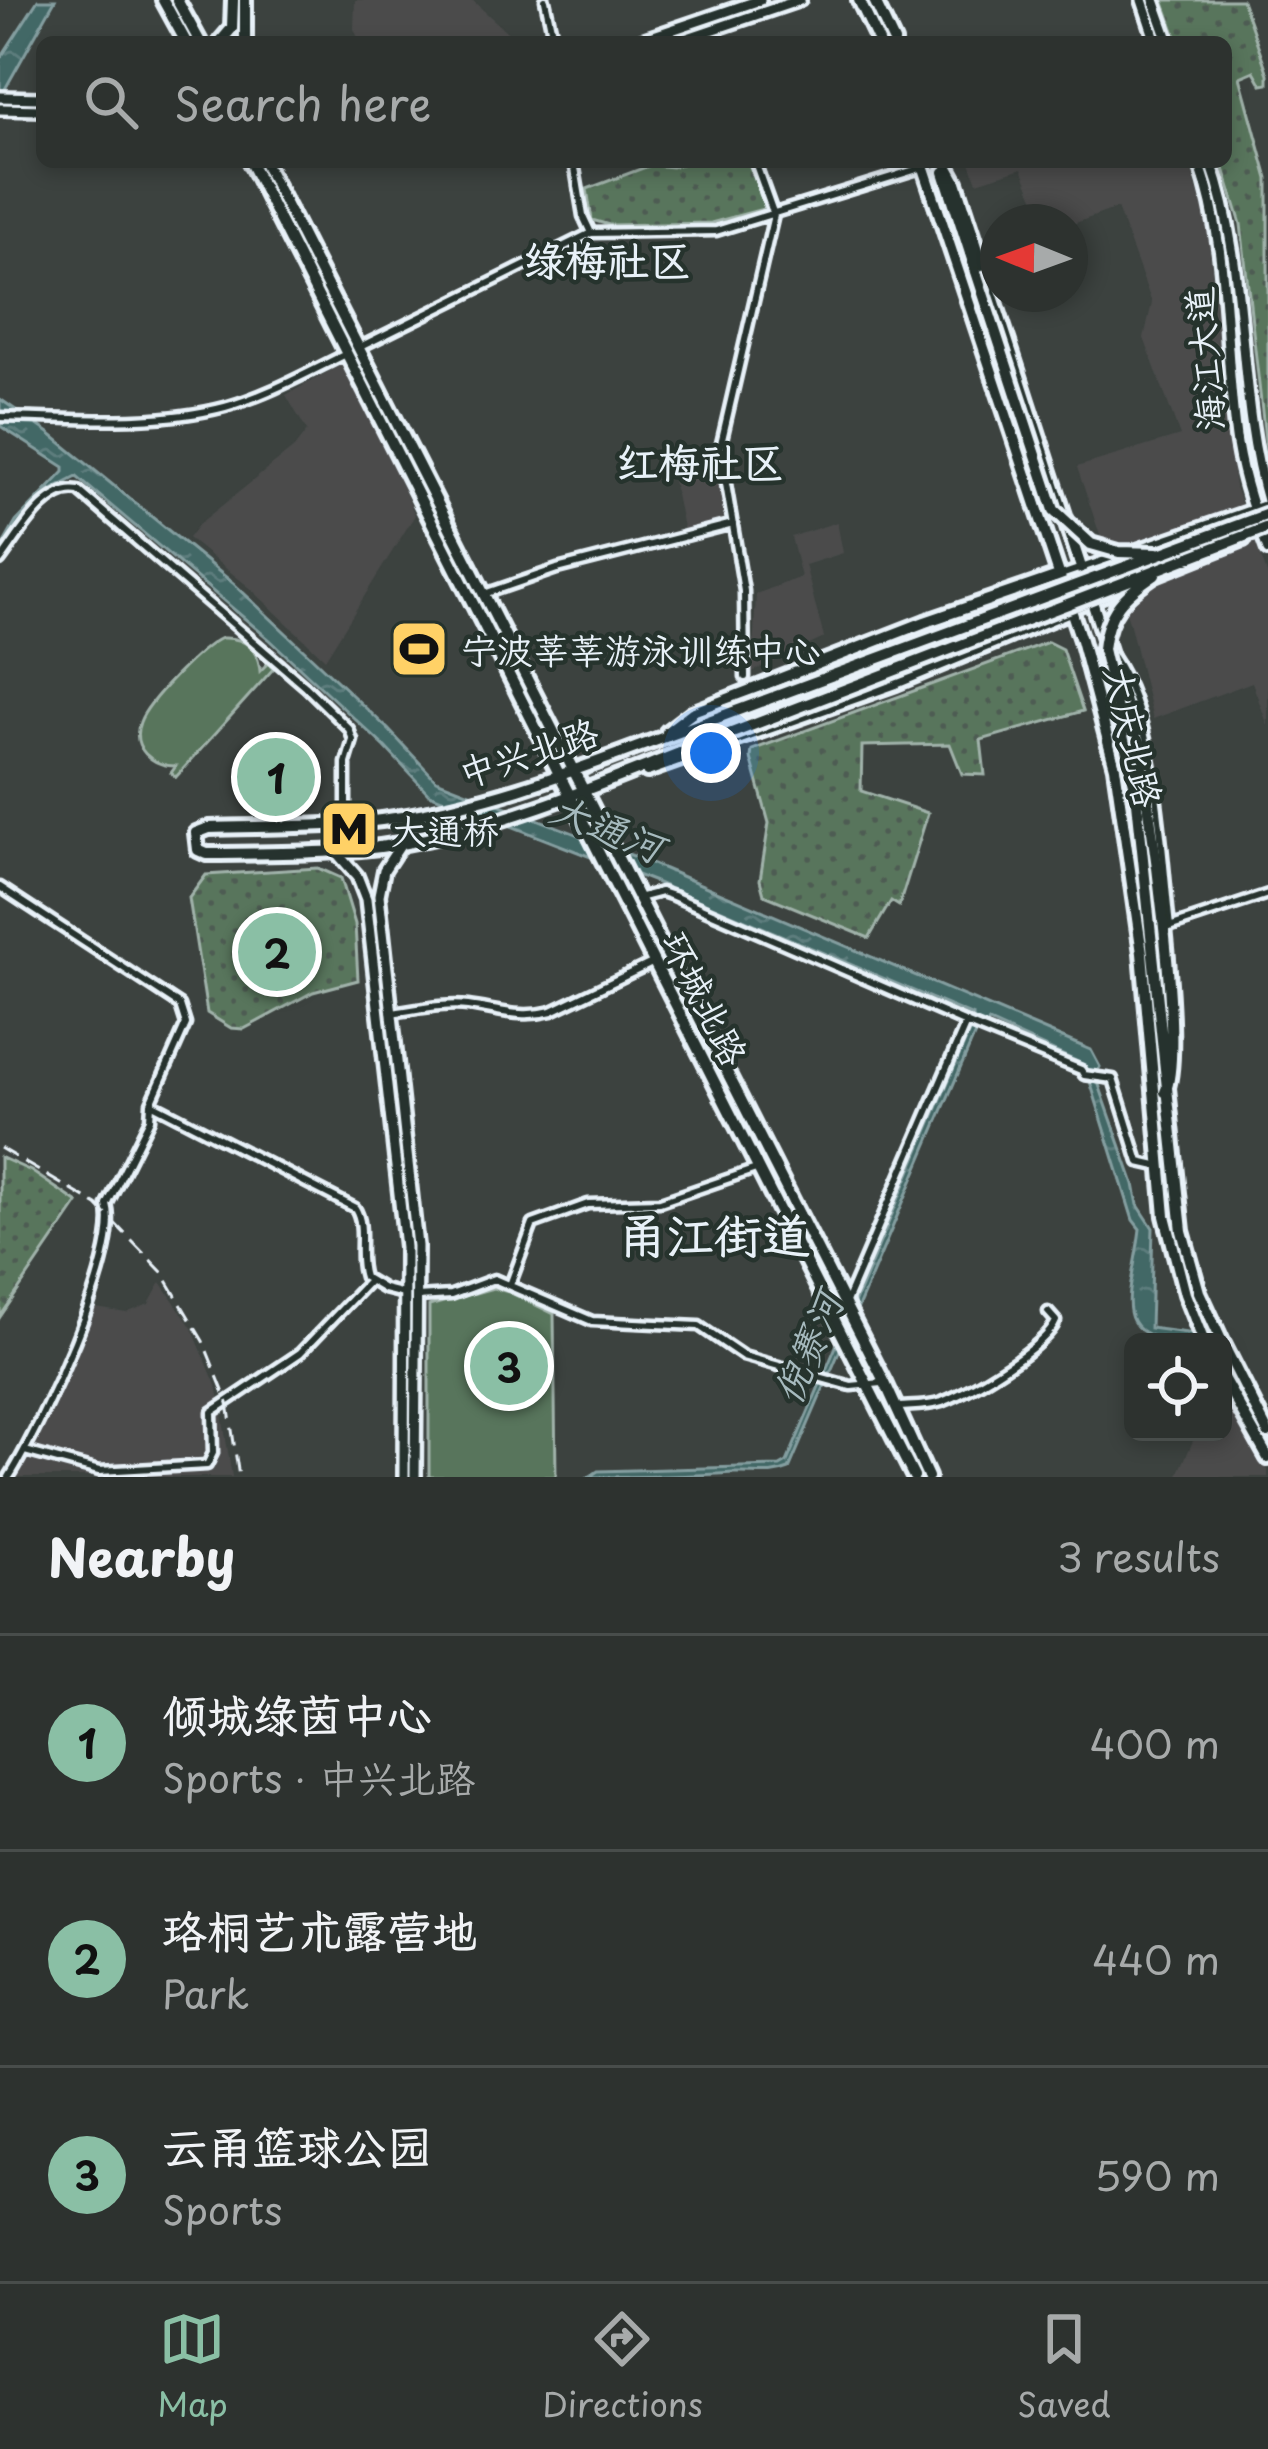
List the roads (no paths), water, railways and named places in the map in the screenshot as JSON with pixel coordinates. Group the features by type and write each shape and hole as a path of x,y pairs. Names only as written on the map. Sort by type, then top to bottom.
{"main road":[{"path":"163,0 183,36"},
{"path":"177,0 197,36"},
{"path":"225,36 232,28 233,0"},
{"path":"244,36 245,0"},
{"path":"859,0 876,36"},
{"path":"874,0 891,36"},
{"path":"238,36 243,25"},
{"name":"环城北路","path":"253,168 567,772 583,790 606,834 885,1383 928,1477"},
{"name":"环城北路","path":"265,168 484,594 567,772 570,796 914,1477"},
{"name":"大庆北路","path":"924,168 1070,611 1115,767 1145,937 1183,1231 1199,1292 1217,1333"},
{"path":"945,168 1054,510 1076,534 1099,548 1168,558 1266,531"},
{"name":"大庆北路","path":"947,168 956,182 1137,740 1149,791 1166,928 1171,1026 1170,1078 1165,1092"},
{"path":"1145,937 1136,792 1106,666 1105,631 1123,597 1168,558 1268,514"},
{"name":"中兴北路","path":"1168,558 514,816 401,844 336,852 205,854 195,842 196,833 205,828 346,823 438,810 490,796 1168,558"},
{"path":"654,741 692,713 1058,576"},
{"path":"622,775 664,768 875,691 1070,611"},
{"name":"大庆北路","path":"1145,937 1166,1216 1184,1294 1200,1333"},
{"name":"大庆北路","path":"1232,1362 1268,1432"},
{"path":"1232,1394 1268,1458"}],"street":[{"path":"545,0 553,36"},
{"path":"654,36 760,0"},
{"path":"711,36 800,0"},
{"path":"1142,0 1154,36"},
{"path":"1154,0 1167,36"},
{"path":"0,97 36,98"},
{"path":"0,109 36,110"},
{"path":"575,168 583,216 591,233"},
{"path":"745,677 744,591 720,448 774,215 757,168"},
{"path":"0,417 193,414 263,394 591,233 716,231 914,168"},
{"name":"海江大道","path":"1201,168 1217,227 1237,446 1268,550"},
{"name":"海江大道","path":"1213,168 1232,239 1252,449 1268,504"},
{"path":"0,561 54,495 80,491 349,728 353,740 346,764 346,823"},
{"path":"1058,576 1268,504"},
{"path":"484,594 557,568 733,524"},
{"path":"1070,611 1266,531"},
{"path":"401,844 379,886 417,1246 404,1477"},
{"path":"336,852 357,876 365,899 411,1295 416,1477"},
{"path":"0,887 180,1005 186,1024 151,1103 150,1119 107,1204 111,1218 106,1245 73,1350 9,1477"},
{"path":"638,898 661,892 673,896 1084,1075 1113,1079 1139,1162 1161,1168"},
{"path":"1145,937 1268,894"},
{"path":"391,1012 460,1005 534,1016 654,962"},
{"path":"841,1298 966,1023"},
{"path":"151,1103 356,1208 361,1217 360,1263 368,1282"},
{"path":"511,1285 533,1224 588,1204 660,1202 758,1168"},
{"path":"368,1282 411,1295 451,1295 489,1280 592,1321 699,1326 743,1356 851,1386 885,1383"},
{"path":"26,1451 99,1471 207,1465 213,1453 212,1412 300,1354 368,1282"},
{"path":"896,1406 942,1402 998,1370 1050,1334 1056,1321 1048,1312"}],"water":[{"path":"38,0 55,0 0,98 0,59"},
{"path":"0,399 49,433 233,583 436,780 641,859 1091,1050 1100,1067 1098,1082 1138,1205 1153,1228 1150,1328 1187,1333 1146,1333 1130,1311 1140,1229 1133,1220 1085,1065 989,1022 975,1034 789,1469 769,1474 589,1477 598,1471 780,1466 787,1462 973,1016 655,882 429,794 269,639 77,477 48,492 0,550 16,522 64,467 0,426"}],"railway":[{"path":"0,1148 97,1205 162,1272 203,1341 228,1403 239,1477"}],"place":[{"name":"宁波莘莘游泳训练中心","path":"419,649"},
{"name":"倾城绿茵中心","path":"276,777"},
{"name":"大通桥","path":"349,829"},
{"name":"珞桐艺术露营地","path":"277,952"},
{"name":"云甬篮球公园","path":"509,1366"}],"district":[{"name":"绿梅社区","path":"607,258"},
{"name":"红梅社区","path":"700,460"},
{"name":"甬江街道","path":"714,1233"}],"water label":[{"name":"大通河","path":"608,826"},
{"name":"倪赛河","path":"806,1347"}]}
